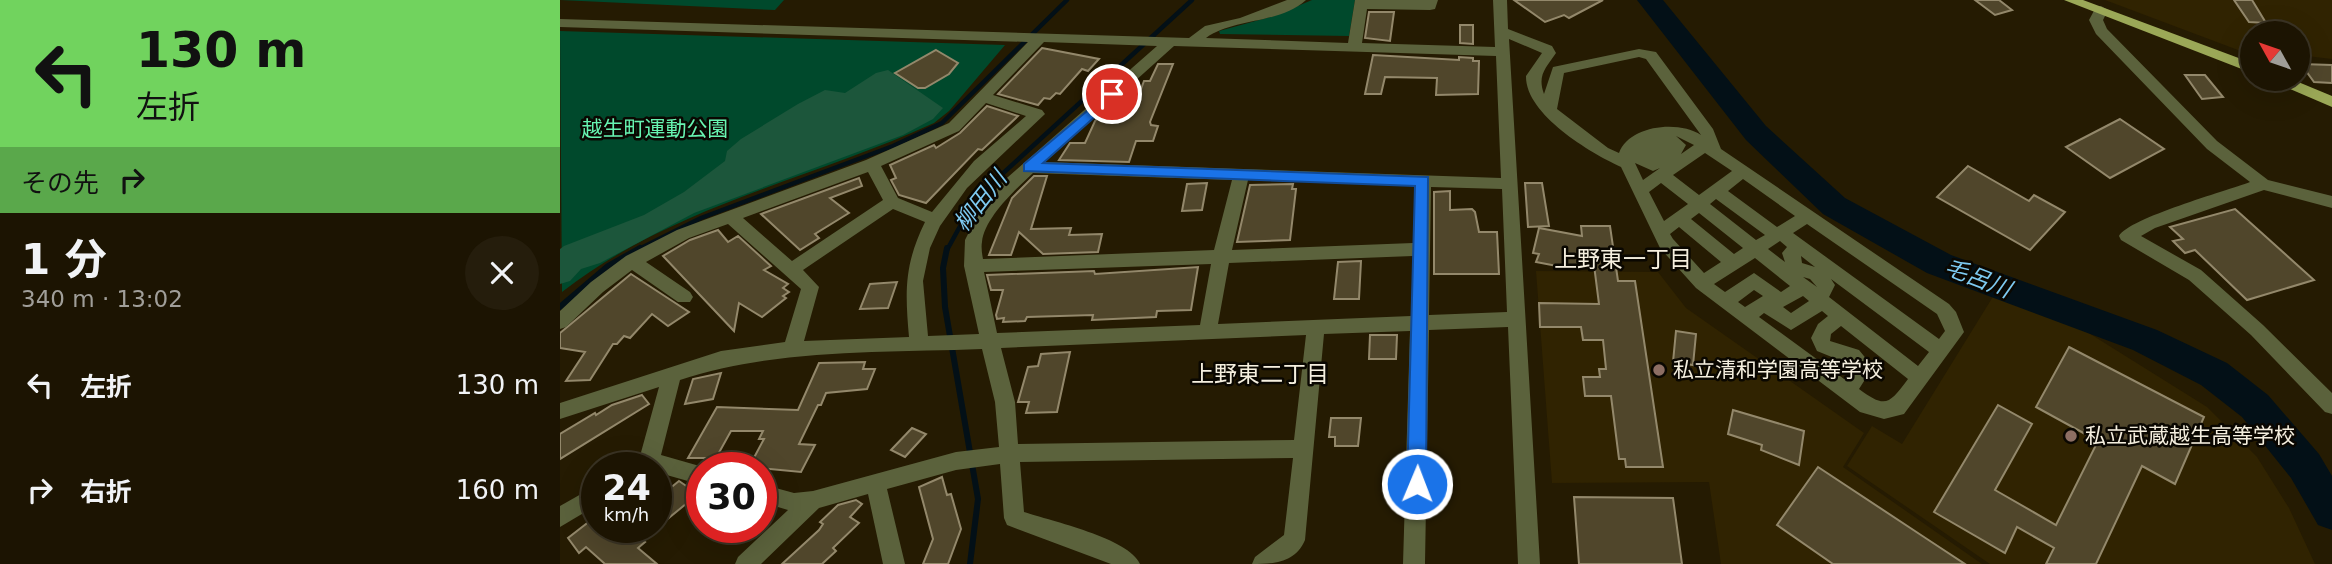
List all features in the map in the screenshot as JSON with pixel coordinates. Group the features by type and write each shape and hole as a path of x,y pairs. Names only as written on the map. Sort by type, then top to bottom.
{"main road":[{"path":"2071,0 2240,63"},
{"path":"2306,91 2332,102"}],"street":[{"path":"1191,43 1210,29 1244,21 1299,0"},
{"path":"1354,47 1361,2 1430,6 1431,0"},
{"path":"1500,0 1529,564"},
{"path":"2101,10 2096,20 2116,50 2213,145 2263,184 2332,202"},
{"path":"560,23 1503,52"},
{"path":"1502,31 1547,49 1549,53 1536,68 1533,81 1539,98 1550,112 1602,152 1634,166"},
{"path":"560,322 597,287 632,261 729,215 872,164 944,133 985,98 1039,37"},
{"path":"1129,564 1112,552 1014,518 1005,402 982,342 973,266 973,240 983,220 1006,188 1166,42"},
{"path":"1550,112 1548,106 1558,71 1645,53 1655,58 1708,133 1709,149"},
{"path":"928,343 915,274 934,219 962,181 1037,114 985,98"},
{"path":"1676,130 1681,137 1709,149 1951,317 1955,332 1897,408 1875,410 1725,302 1682,264 1661,232 1640,190 1628,151 1660,131 1676,130"},
{"path":"1634,166 1643,152 1650,149 1673,154 1681,137"},
{"path":"1640,190 1709,149"},
{"path":"872,164 892,202 934,219"},
{"path":"1029,167 1509,184"},
{"path":"1661,232 1742,172"},
{"path":"1662,175 1921,379"},
{"path":"1208,331 1221,258 1241,176"},
{"path":"1415,564 1423,181"},
{"path":"2263,184 2150,224 2127,236 2195,275 2257,330 2332,406"},
{"path":"1717,191 1800,246 1942,351"},
{"path":"792,269 892,202"},
{"path":"729,215 810,287 792,349"},
{"path":"1702,283 1807,216"},
{"path":"1680,219 1733,263"},
{"path":"1745,317 1764,303 1791,323 1819,300 1826,285 1816,274 1795,267 1791,253 1800,246"},
{"path":"973,266 1423,249"},
{"path":"632,261 684,297"},
{"path":"1725,302 1754,280 1781,301 1802,287"},
{"path":"1840,317 1824,330 1820,338 1824,346 1859,360 1857,378 1846,390"},
{"path":"560,411 721,359 792,349 1516,319"},
{"path":"1263,564 1294,540 1315,328"},
{"path":"648,452 672,374"},
{"path":"777,497 794,502 813,500 956,461 1034,451 1302,449"},
{"path":"875,482 894,564"},
{"path":"746,564 813,500"},
{"path":"560,517 581,504"}],"shaded area":[{"path":"2105,0 2332,0 2332,59 2310,56 2310,21 2240,21 2238,50"},
{"name":"私立清和学園高等学校","path":"1536,271 1658,272 1686,308 1864,433 1843,467 1982,564 1721,564 1709,482 1552,483"},
{"name":"私立武蔵越生高等学校","path":"1994,295 2087,332 2207,407 2257,457 2289,508 2315,564 1990,564 1847,466 1872,426 1902,444"}],"green space":[{"path":"560,0 784,0 775,10"},
{"path":"1312,0 1355,0 1349,36 1220,34 1219,31 1274,16"},
{"name":"越生町運動公園","path":"560,31 1005,45 949,111 934,123 695,216 604,262 562,292"},
{"path":"888,70 943,108 933,119 903,135 694,213 600,263 581,269 570,281 560,284 560,249 564,246 644,215 684,192 725,161 727,151 741,139 798,104 825,90 845,93 876,73"}],"building":[{"path":"1514,0 1603,0 1569,18 1564,15 1545,22"},
{"path":"1975,0 1999,0 2012,10 1995,15"},
{"path":"2234,0 2252,0 2265,21 2248,21"},
{"path":"1369,12 1394,12 1390,41 1365,38"},
{"path":"1460,25 1473,25 1473,44 1460,43"},
{"path":"1042,48 1099,59 1088,71 1082,69 1060,94 1056,93 1050,99 1044,98 1038,105 998,94"},
{"path":"936,50 958,63 949,74 925,88 918,88 895,73"},
{"path":"1373,55 1459,60 1459,57 1473,58 1473,61 1479,61 1478,94 1436,95 1437,78 1385,77 1381,94 1365,94"},
{"path":"1158,64 1173,64 1150,122 1151,125 1158,126 1153,141 1136,141 1129,162 1059,160 1070,143 1085,143 1095,121 1103,113 1123,114 1131,97 1138,97 1144,81 1150,81"},
{"path":"2310,64 2332,65 2332,83 2314,82 2310,76"},
{"path":"2185,75 2205,75 2223,97 2202,99"},
{"path":"987,106 1018,116 982,150 978,149 926,203 899,195 891,180 896,178 890,165 934,145 936,148 960,133"},
{"path":"2120,119 2164,149 2110,178 2066,147"},
{"path":"1968,166 2029,201 2034,195 2065,212 2030,250 1937,197"},
{"path":"1034,176 1047,176 1031,229 1071,228 1069,235 1102,234 1098,252 1043,254 1019,232 1011,255 989,255 1012,198"},
{"path":"859,178 862,186 830,198 849,213 815,234 819,238 800,250 761,214"},
{"path":"1207,183 1202,210 1182,211 1187,184"},
{"path":"1525,183 1542,183 1549,226 1528,227"},
{"path":"1293,184 1292,189 1296,189 1290,240 1237,242 1250,185"},
{"path":"1450,191 1450,210 1472,209 1479,232 1497,232 1499,274 1434,274 1434,192"},
{"path":"2235,209 2314,280 2247,300 2195,250 2185,253 2173,241 2183,239 2170,227"},
{"path":"1581,226 1610,226 1618,281 1635,281 1663,467 1626,467 1625,459 1619,459 1611,396 1585,396 1583,377 1600,377 1599,369 1606,369 1603,340 1583,340 1581,327 1540,327 1539,303 1599,304 1594,265 1557,266 1536,262 1539,254 1533,253 1539,228 1582,236"},
{"path":"718,230 728,242 738,236 771,266 764,270 788,284 783,288 789,292 783,296 786,298 762,317 739,303 734,331 663,256 690,240"},
{"path":"1361,261 1359,299 1334,299 1338,262"},
{"path":"1198,267 1191,310 1157,311 1156,317 1092,320 1093,315 1027,317 1025,321 1003,322 1004,318 997,319 996,315 1003,290 991,290 987,275 1094,271 1095,274"},
{"path":"631,274 689,312 668,326 652,314 630,338 624,336 617,344 613,344 590,380 566,381 585,352 560,348 560,333"},
{"path":"897,282 888,308 860,309 870,284"},
{"path":"1676,331 1696,334 1693,365 1673,362"},
{"path":"1370,335 1397,335 1396,359 1369,359"},
{"path":"2069,347 2204,417 2175,484 2142,466 2096,564 2046,564 2054,548 2017,527 2005,553 1934,512 1998,405 2032,424 1995,490 2056,525 2098,441 2036,407"},
{"path":"1070,352 1057,412 1026,413 1029,402 1018,402 1028,367 1038,366 1041,354"},
{"path":"865,362 863,369 875,369 867,389 826,393 799,444 815,445 801,472 777,470 777,452 757,452 764,439 759,439 763,431 731,431 719,452 691,452 717,407 798,410 819,363"},
{"path":"721,373 713,399 685,404 693,379"},
{"path":"642,395 649,404 560,459 560,434 595,413 596,415 612,405"},
{"path":"1733,410 1804,431 1799,465 1761,450 1762,445 1728,434"},
{"path":"1331,418 1361,418 1358,446 1335,446 1335,437 1329,437"},
{"path":"912,428 926,434 905,457 891,450"},
{"path":"1818,467 1965,564 1833,564 1777,525"},
{"path":"942,477 947,495 951,494 961,529 948,564 923,564 933,539 919,487"},
{"path":"679,481 686,486 686,504 672,515 672,487"},
{"path":"1574,497 1673,498 1682,564 1579,564"},
{"path":"856,500 862,504 850,517 859,523 833,548 836,551 822,564 782,564 819,530 823,524 820,522 838,505"},
{"path":"581,528 581,543 644,543 638,548 657,564 605,564 586,547 579,553 568,538"}],"waterway":[{"path":"637,250 701,218 893,146 942,123 1067,0"},
{"name":"柳田川","path":"947,250 975,199 1192,0"},
{"name":"毛呂川","path":"1650,0 1756,133 1834,206 1939,264 2145,340 2214,374 2255,406 2305,466 2332,512"},
{"path":"560,307 608,266 640,248"},
{"name":"柳田川","path":"947,248 943,268 945,307 978,499 970,564"}],"place":[{"name":"私立清和学園高等学校","path":"1659,370"},
{"name":"私立武蔵越生高等学校","path":"2071,436"}],"district":[{"name":"上野東一丁目","path":"1623,259"},
{"name":"上野東二丁目","path":"1260,374"}],"route":[{"path":"1112,94 1029,167 1423,181 1417,484"}]}
